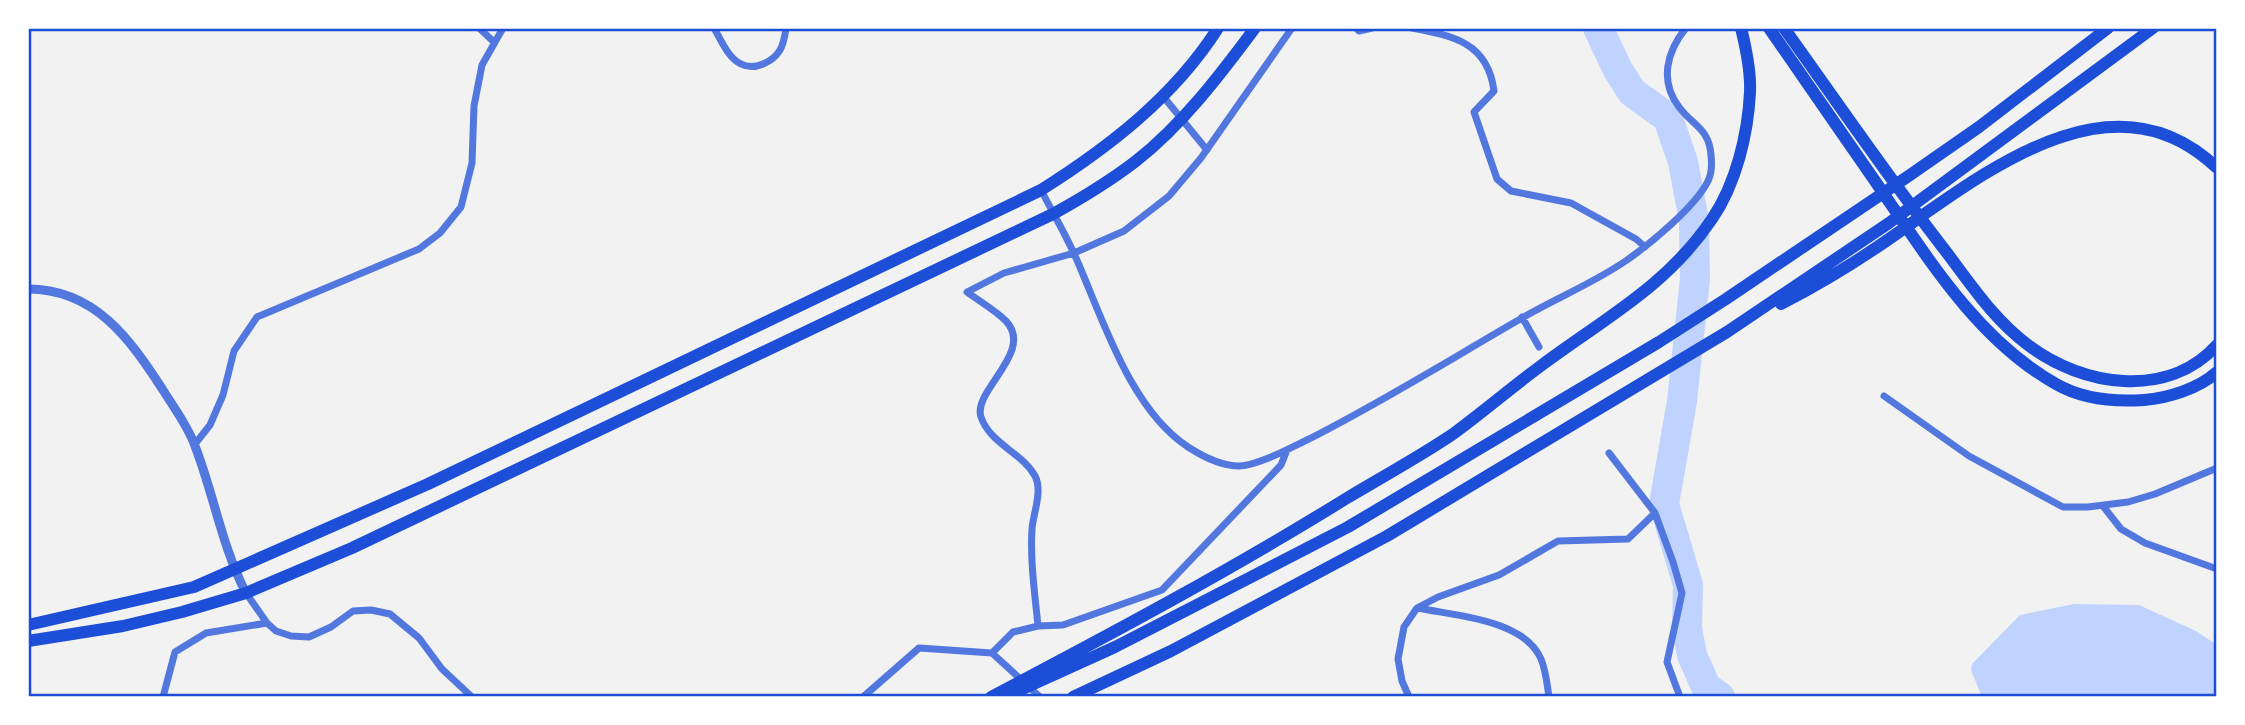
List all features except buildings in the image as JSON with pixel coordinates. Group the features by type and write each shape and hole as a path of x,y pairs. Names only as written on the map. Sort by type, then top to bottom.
{"highway":[{"path":"28,625 194,587 428,484 1041,190 1094,157 1136,123 1218,28"},
{"path":"28,641 123,626 246,593 352,548 1054,214 1092,192 1137,160 1182,118 1225,69 1255,28"},
{"path":"990,697 1178,599 1452,434 1674,268 1723,202 1736,167 1750,91 1747,53 1741,28"},
{"path":"1769,28 1913,237 1958,296 1993,339 2029,368 2059,386 2093,398 2126,401 2156,399 2182,391 2217,372"},
{"path":"1784,28 1925,225 1987,306 2029,346 2073,370 2097,378 2129,383 2160,379 2186,370 2217,345"},
{"path":"1005,697 1115,647 1348,527 1659,342 1874,201 1979,127 2108,28"},
{"path":"1073,697 1171,651 1387,536 1727,332 1894,228 2153,28"},
{"path":"1930,201 2049,139 2084,130 2124,126 2149,129 2198,151 2217,168"}],"street":[{"path":"480,28 494,42"},
{"path":"195,444 210,425 223,395 234,351 257,317 345,282 419,248 440,233 461,207 472,163 474,106 482,65 503,28"},
{"path":"714,28 730,56 748,66 759,66 779,51 786,28"},
{"path":"1038,626 1032,530 1038,488 1035,476 987,429 979,407 1004,367 1013,333 1006,321 967,292 1004,274 1074,253 1124,230 1169,197 1207,150 1292,28"},
{"path":"1356,28 1359,31 1372,28"},
{"path":"1412,28 1441,34 1477,51 1492,71 1494,91 1474,112 1497,179 1511,191 1571,202 1636,239 1645,247"},
{"path":"1041,190 1074,253 1128,375 1143,400 1166,429 1188,447 1214,461 1240,466 1287,450 1356,415 1522,317 1624,262 1645,247 1676,218 1701,192 1712,170 1710,144 1699,127 1677,106 1670,89 1668,55 1686,28"},
{"path":"1162,95 1207,150"},
{"path":"28,289 46,289 82,300 110,320 142,359 195,444 233,569 267,623 284,633 309,637 331,627 353,611 371,610 390,614 419,638 442,669 472,697"},
{"path":"1522,317 1539,347"},
{"path":"1884,396 1969,456 2063,507 2103,506 2155,494 2217,468"},
{"path":"992,653 1013,632 1038,626 1063,625 1162,590 1281,465 1287,450"},
{"path":"1609,453 1655,513 1674,562 1682,593 1667,662 1680,697"},
{"path":"2103,506 2121,529 2144,543 2217,569"},
{"path":"1409,697 1402,681 1398,659 1404,627 1417,608 1438,597 1499,575 1558,541 1628,539 1655,513"},
{"path":"1417,608 1499,625 1514,631 1531,644 1541,658 1549,697"},
{"path":"163,697 175,652 205,633 267,623"},
{"path":"863,697 919,648 992,653 1040,697"}],"water":[{"path":"2074,604 2139,605 2196,631 2217,645 2217,697 1982,697 1971,670 1972,664 2020,615"}],"waterway":[{"path":"1598,28 1632,92 1668,118 1683,162 1694,220 1695,279 1682,401 1664,504 1688,585 1687,628 1692,655 1706,687 1720,697"}]}
